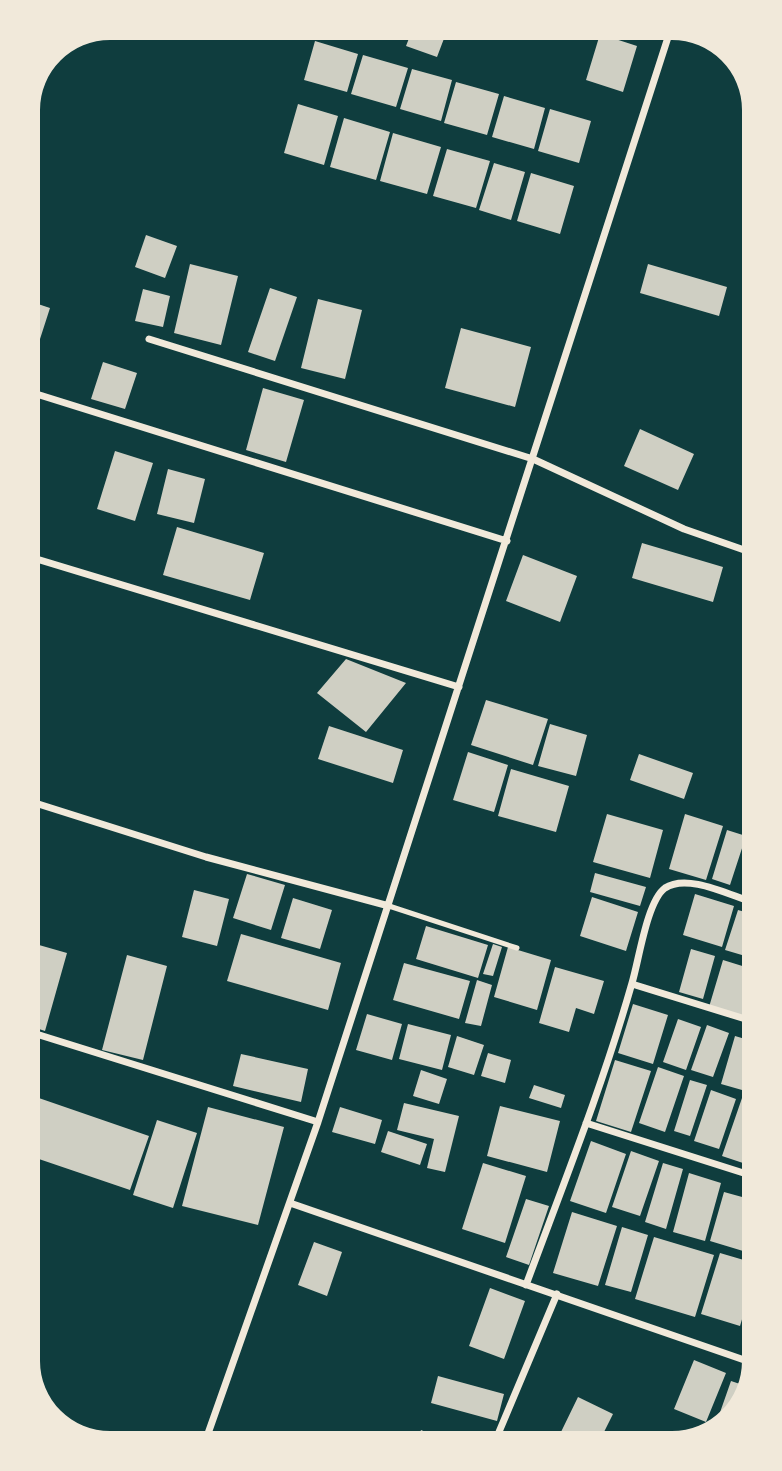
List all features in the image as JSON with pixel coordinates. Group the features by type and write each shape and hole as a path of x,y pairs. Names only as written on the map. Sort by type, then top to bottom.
{"street":[{"path":"209,1431 318,1122 507,541 665,40"},
{"path":"149,339 533,459 684,529 742,549"},
{"path":"40,395 507,541"},
{"path":"40,560 460,687"},
{"path":"40,805 206,857 388,906"},
{"path":"526,1285 586,1123 632,984 654,900 664,889 676,883 690,883 742,899"},
{"path":"632,984 742,1018"},
{"path":"40,1035 318,1122"},
{"path":"586,1123 742,1173"},
{"path":"290,1203 742,1359"},
{"path":"499,1431 557,1294"}],"lane":[{"path":"388,906 517,948"}],"building":[{"path":"408,40 443,40 437,57 406,46"},
{"path":"598,40 618,40 637,46 623,92 586,80"},
{"path":"315,41 358,54 347,92 304,80"},
{"path":"363,55 408,68 396,107 351,94"},
{"path":"412,69 452,80 441,121 400,109"},
{"path":"456,82 499,94 487,135 444,123"},
{"path":"504,96 545,108 534,149 492,137"},
{"path":"298,104 338,116 324,165 284,153"},
{"path":"550,109 591,121 579,163 538,151"},
{"path":"344,118 390,132 376,180 330,167"},
{"path":"393,133 441,147 427,194 380,181"},
{"path":"447,149 490,161 476,208 433,196"},
{"path":"494,163 525,172 511,220 479,210"},
{"path":"531,173 574,186 560,234 517,221"},
{"path":"146,235 177,246 165,278 135,267"},
{"path":"190,264 238,276 221,345 174,333"},
{"path":"648,264 727,287 719,316 640,293"},
{"path":"270,288 297,297 275,361 248,352"},
{"path":"143,289 170,296 163,327 135,321"},
{"path":"318,299 362,310 345,379 301,368"},
{"path":"40,305 50,308 40,339"},
{"path":"461,328 531,347 515,407 445,388"},
{"path":"103,362 137,373 125,409 91,399"},
{"path":"263,388 304,400 286,462 246,450"},
{"path":"640,429 694,454 678,490 624,466"},
{"path":"115,451 153,463 135,521 97,509"},
{"path":"168,469 205,479 194,523 157,514"},
{"path":"177,527 264,553 250,600 163,575"},
{"path":"642,543 723,567 713,602 632,578"},
{"path":"523,555 577,576 560,622 506,601"},
{"path":"346,659 406,683 366,732 317,693"},
{"path":"486,700 548,719 533,765 471,745"},
{"path":"550,724 587,735 576,776 538,766"},
{"path":"329,726 403,750 393,783 318,759"},
{"path":"468,752 508,765 494,812 453,800"},
{"path":"639,754 693,773 684,799 630,780"},
{"path":"511,769 569,786 556,832 498,816"},
{"path":"607,814 663,830 650,878 593,862"},
{"path":"685,814 723,826 706,880 669,869"},
{"path":"727,830 742,835 742,848 730,885 712,879"},
{"path":"595,873 646,887 640,906 590,892"},
{"path":"247,874 285,885 271,930 233,918"},
{"path":"194,890 229,899 217,946 182,937"},
{"path":"695,894 734,906 722,947 683,935"},
{"path":"592,897 638,912 626,951 580,936"},
{"path":"293,898 332,910 320,949 281,938"},
{"path":"738,910 742,911 742,955 725,950"},
{"path":"426,926 488,945 478,978 416,959"},
{"path":"241,934 341,963 328,1010 227,981"},
{"path":"493,944 502,947 493,976 483,974"},
{"path":"40,945 67,953 45,1031 40,1029"},
{"path":"508,947 551,960 537,1010 494,997"},
{"path":"691,949 715,956 703,999 679,992"},
{"path":"127,955 167,966 143,1060 102,1050"},
{"path":"723,960 742,966 742,1017 709,1007"},
{"path":"404,963 470,981 459,1019 393,1000"},
{"path":"555,967 604,981 594,1014 576,1008 569,1032 539,1023"},
{"path":"477,980 492,985 481,1026 465,1023"},
{"path":"633,1004 668,1015 653,1064 618,1053"},
{"path":"367,1014 402,1024 392,1060 356,1050"},
{"path":"678,1019 701,1027 686,1070 663,1062"},
{"path":"408,1024 451,1035 442,1070 399,1059"},
{"path":"707,1025 729,1033 713,1077 691,1070"},
{"path":"457,1036 484,1045 474,1075 448,1067"},
{"path":"735,1036 742,1038 742,1090 721,1084"},
{"path":"488,1053 511,1060 505,1083 481,1076"},
{"path":"241,1054 308,1069 301,1102 233,1086"},
{"path":"615,1060 651,1071 631,1132 596,1121"},
{"path":"658,1067 684,1076 665,1132 639,1123"},
{"path":"421,1070 447,1079 439,1104 413,1096"},
{"path":"690,1080 707,1085 690,1136 674,1131"},
{"path":"534,1085 565,1095 561,1108 529,1098"},
{"path":"711,1090 736,1099 719,1149 694,1141"},
{"path":"40,1098 149,1136 130,1190 40,1159"},
{"path":"742,1098 742,1163 722,1156"},
{"path":"404,1103 459,1116 445,1172 427,1168 434,1139 397,1130"},
{"path":"500,1106 560,1121 547,1172 487,1156"},
{"path":"208,1107 284,1127 258,1225 182,1206"},
{"path":"340,1107 382,1120 375,1144 332,1132"},
{"path":"157,1120 197,1133 173,1208 133,1195"},
{"path":"388,1131 427,1144 420,1165 381,1152"},
{"path":"591,1141 626,1154 606,1213 570,1201"},
{"path":"631,1151 659,1161 640,1216 612,1207"},
{"path":"483,1163 526,1176 505,1243 462,1229"},
{"path":"663,1163 683,1169 666,1229 645,1222"},
{"path":"689,1173 721,1183 705,1241 673,1232"},
{"path":"724,1192 742,1197 742,1251 710,1241"},
{"path":"526,1199 549,1206 529,1265 506,1257"},
{"path":"572,1212 617,1226 598,1286 553,1273"},
{"path":"622,1227 648,1235 631,1292 605,1285"},
{"path":"654,1237 714,1255 695,1317 635,1299"},
{"path":"314,1242 342,1252 327,1296 298,1285"},
{"path":"720,1253 742,1259 740,1326 701,1314"},
{"path":"490,1288 525,1301 504,1359 469,1346"},
{"path":"694,1360 726,1373 706,1421 674,1409"},
{"path":"438,1376 504,1394 497,1421 431,1403"},
{"path":"731,1381 738,1383 730,1400 721,1410"},
{"path":"578,1397 613,1414 604,1431 561,1431"}]}
